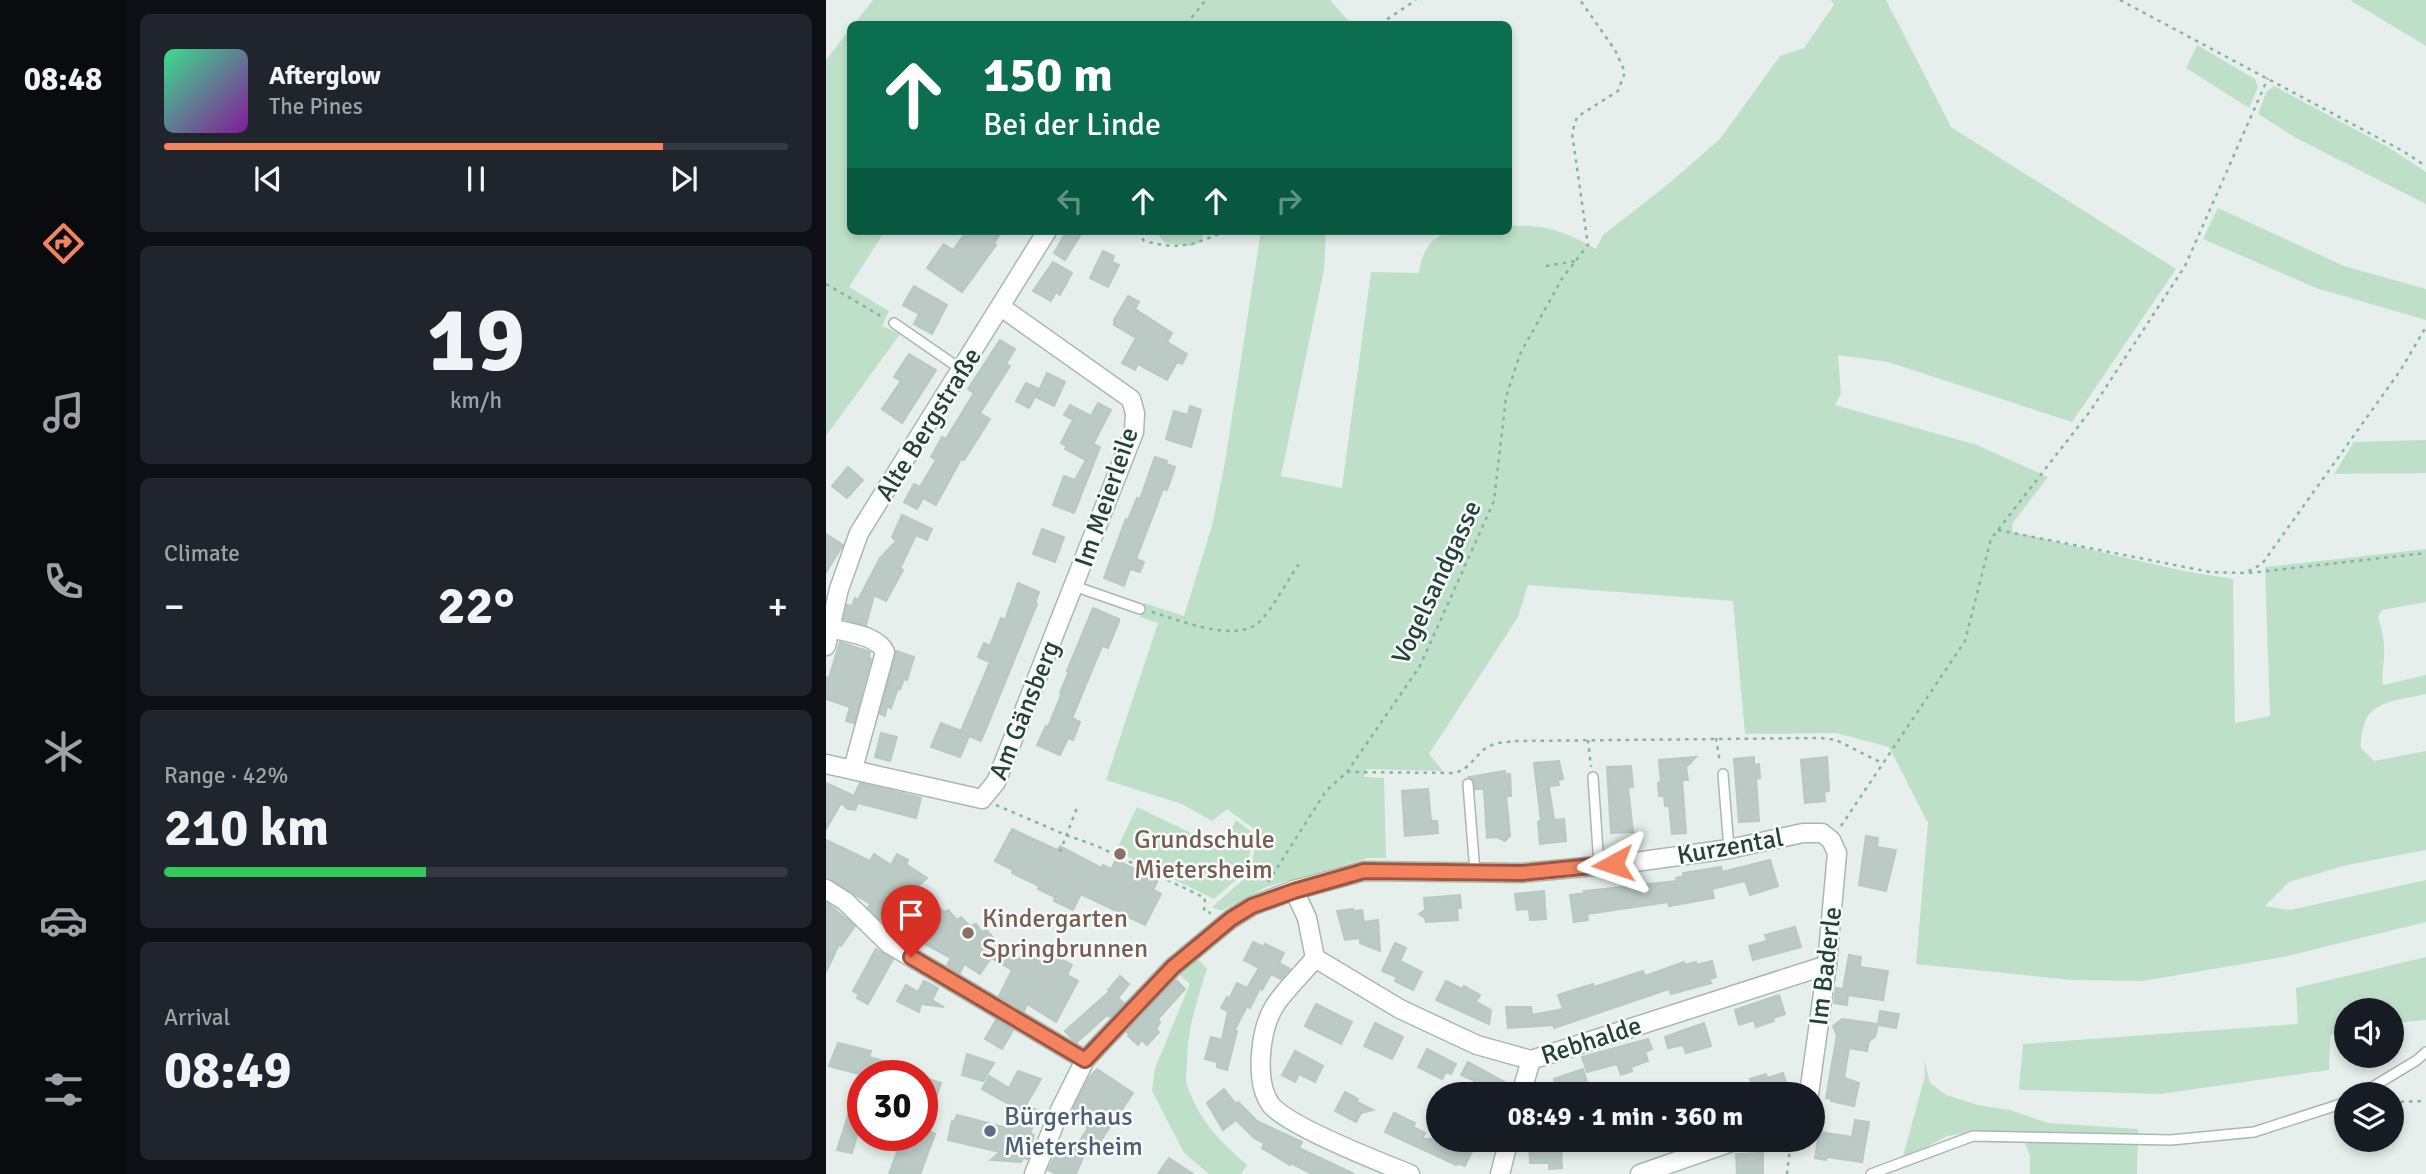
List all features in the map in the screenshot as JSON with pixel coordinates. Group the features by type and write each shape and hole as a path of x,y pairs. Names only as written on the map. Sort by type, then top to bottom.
{"street":[{"name":"Alte Bergstraße","path":"826,646 839,589 859,533 1045,235"},
{"name":"Im Meierleile","path":"1001,307 1131,399 1135,413 1134,432 1074,586"},
{"name":"Am Gänsberg","path":"826,764 982,799 996,782 1074,586"},
{"path":"831,628 874,640 882,645 885,652 853,769"},
{"name":"Kurzental","path":"1034,1174 1060,1110 1085,1060 1173,967 1231,919 1252,906 1364,871 1522,873 1728,849 1803,833 1822,833 1831,840"},
{"name":"Im Baderle","path":"1811,1082 1827,965 1837,853 1831,840"},
{"path":"826,889 845,901 890,944 1085,1060"},
{"path":"1294,891 1307,918 1315,958 1273,1007 1260,1050 1261,1080 1271,1105 1291,1119 1373,1160 1410,1174"},
{"name":"Rebhalde","path":"1315,958 1400,1009 1477,1045 1531,1060 1827,965"},
{"path":"1525,1082 1531,1060"},
{"path":"1500,1174 1506,1152"},
{"path":"1640,1174 1703,1152"}],"lane":[{"path":"894,323 962,370"},
{"path":"1074,586 1140,609"},
{"path":"1723,774 1728,849"},
{"path":"1593,777 1599,866"},
{"path":"1468,784 1475,872"},
{"path":"2381,1082 2426,1052"},
{"path":"1871,1174 1973,1136 2171,1140 2254,1132 2334,1106"}],"path":[{"path":"1188,21 1206,0"},
{"path":"1384,21 1416,0"},
{"name":"Vogelsandgasse","path":"1267,883 1326,791 1347,772 1420,666 1494,501 1506,397 1520,354 1563,277 1588,245 1572,133 1577,117 1618,91 1625,72 1615,50 1580,0"},
{"path":"2120,0 2401,150 2426,166"},
{"path":"1831,840 1965,641 1991,538 2091,410 2185,266 2268,78"},
{"path":"1140,235 1144,241 1169,247 1192,245 1216,235"},
{"path":"1546,266 1576,261"},
{"path":"826,284 894,323"},
{"path":"2245,573 2262,564 2400,371 2426,327"},
{"path":"1998,530 2210,572 2245,573 2426,553"},
{"path":"1140,609 1214,629 1231,631 1249,628 1259,622 1299,564"},
{"path":"1716,738 1723,774"},
{"path":"1347,772 1455,774 1466,769 1483,750 1493,744 1515,741 1821,738 1836,740 1882,763"},
{"path":"1588,740 1593,777"},
{"path":"982,799 1097,846 1205,898"},
{"path":"1060,852 1078,805"},
{"path":"2404,1102 2426,1101"},
{"path":"1787,1174 1790,1152"}],"green space":[{"path":"873,0 1330,0 1348,21 856,21"},
{"path":"1831,0 1886,0 1951,127 2176,269 2072,422 1888,362 1838,355 1841,394 1835,405 1977,445 2048,477 2012,524 2013,532 2184,571 2233,579 2235,723 2270,716 2265,567 2426,549 2426,602 2382,610 2378,617 2384,646 2383,685 2426,675 2426,694 2388,702 2371,712 2362,732 2361,748 2374,761 2426,751 2426,850 2347,865 2289,882 2265,906 2290,910 2426,880 2426,922 2283,957 2143,981 2072,980 1916,964 1928,823 1889,747 1836,733 1745,734 1733,601 1528,585 1518,617 1429,754 1443,771 1367,769 1364,777 1384,778 1386,858 1368,858 1266,887 1221,911 1212,907 1250,874 1258,832 1227,809 1212,821 1182,804 1106,780 1158,623 1140,617 1144,603 1184,616 1212,526 1225,462 1260,235 1326,235 1324,270 1281,476 1342,488 1371,272 1419,273 1428,246 1442,235 1512,235 1512,226 1533,226 1564,233 1596,249 1603,235 1720,139 1780,56 1804,48 1834,5"},
{"path":"2350,0 2426,0 2426,46"},
{"path":"847,33 847,235 882,235 849,287 889,311 882,326 900,334 826,436 826,60"},
{"path":"2197,45 2255,79 2258,87 2249,108 2186,68"},
{"path":"2274,86 2388,147 2426,172 2426,204 2296,138 2258,114 2267,91"},
{"path":"2218,208 2344,266 2426,289 2426,320 2316,288 2203,239"},
{"path":"1158,235 1203,235 1201,242 1191,246 1165,243"},
{"path":"2426,440 2426,473 2334,474 2354,442"},
{"path":"1137,807 1222,848 1236,820 1254,834 1246,871 1214,899 1116,851"},
{"path":"1195,956 1207,969 1191,1027 1186,1083 1197,1109 1211,1129 1247,1165 1241,1174 1209,1174 1184,1153 1152,1091 1155,1068 1190,984 1177,972"},
{"path":"2426,957 2426,1020 2404,1022 2404,998 2334,998 2334,1033 2330,1036 2329,1070 2160,1094 2019,1090 2023,1044 2298,1024 2296,988"},
{"path":"1924,1059 1930,1083 1946,1095 1978,1105 2010,1110 2048,1123 2138,1129 2137,1174 2030,1174 2030,1156 2025,1143 1973,1142 1972,1132 1947,1136 1902,1160 1925,1076"}],"building":[{"path":"964,235 999,235 994,243 996,245 962,292 927,268 944,244 953,250"},
{"path":"1065,235 1081,235 1065,260 1054,253"},
{"path":"1103,251 1114,256 1112,262 1119,265 1108,287 1090,278"},
{"path":"1053,262 1072,273 1060,295 1056,292 1051,301 1033,291"},
{"path":"914,286 947,305 932,334 914,324 919,314 903,305"},
{"path":"1128,296 1139,302 1135,309 1172,333 1167,342 1187,354 1182,364 1177,362 1167,380 1138,364 1135,370 1122,363 1136,338 1114,325 1114,320"},
{"path":"1000,340 1015,349 1006,364 1010,366 980,413 990,419 964,460 961,459 936,505 923,498 917,509 904,502 914,484 920,487 936,460 931,457 942,437 946,439 974,393 968,389"},
{"path":"909,354 936,370 902,423 882,409 901,381 894,377"},
{"path":"1047,373 1065,382 1054,406 1036,397"},
{"path":"1026,383 1039,389 1029,408 1016,401"},
{"path":"1098,403 1111,410 1093,444 1100,447 1074,513 1053,505 1064,476 1075,480 1086,460 1065,449 1067,446 1061,443 1073,420 1064,415 1070,405 1091,416"},
{"path":"1190,406 1201,410 1191,447 1166,439 1174,411 1188,415"},
{"path":"1155,457 1175,467 1167,490 1163,489 1136,559 1144,562 1140,572 1130,569 1124,586 1104,578 1126,519 1128,520 1137,498 1140,499"},
{"path":"848,467 863,480 847,498 832,486"},
{"path":"902,515 932,529 927,540 916,535 900,568 903,570 886,601 874,595 866,625 844,619 847,605 852,606 855,598 858,600 880,558 896,541 892,537"},
{"path":"1042,529 1064,537 1055,562 1033,554"},
{"path":"826,534 843,545 826,572"},
{"path":"1018,583 1039,592 1035,603 1037,604 981,741 969,736 960,757 931,747 941,723 961,731 990,662 978,657 984,643 990,646 1001,618 1005,620"},
{"path":"1093,608 1119,621 1108,648 1102,646 1072,718 1080,722 1073,740 1068,738 1060,755 1037,745 1046,726 1048,727 1062,693 1067,671"},
{"path":"840,642 870,652 871,659 854,723 846,721 850,707 826,699 826,677 829,678"},
{"path":"896,651 914,657 907,680 904,679 900,689 898,688 891,708 887,706 885,716 880,714"},
{"path":"881,733 897,737 890,761 875,757"},
{"path":"1696,757 1686,767 1688,780 1682,780 1686,833 1672,834 1669,805 1665,806 1664,796 1659,796 1659,760"},
{"path":"1754,757 1754,765 1759,764 1760,778 1756,779 1759,821 1739,822 1734,759"},
{"path":"1827,757 1829,791 1824,792 1825,801 1805,803 1801,760"},
{"path":"1559,761 1563,779 1558,780 1559,785 1549,788 1554,820 1564,819 1566,841 1540,844 1538,822 1541,821 1534,763"},
{"path":"1631,766 1633,787 1628,787 1633,832 1611,833 1607,767"},
{"path":"1505,771 1505,774 1510,774 1511,796 1506,796 1510,836 1505,841 1497,837 1487,838 1484,789 1475,789 1474,781 1469,777"},
{"path":"826,783 854,796 860,783 921,798 916,818 858,803 855,810 848,809 841,803 826,829"},
{"path":"1428,789 1431,821 1437,821 1438,833 1405,836 1402,791"},
{"path":"1012,829 1057,850 1060,846 1101,868 1103,865 1111,869 1116,860 1158,880 1153,890 1161,894 1145,925 1081,894 1073,910 1054,901 1055,897 1038,889 1039,886 995,861"},
{"path":"1866,836 1878,838 1877,847 1896,850 1886,891 1859,885"},
{"path":"826,840 870,861 874,854 891,865 897,854 908,860 906,864 927,878 880,920 868,907 871,904 826,878"},
{"path":"1770,860 1778,886 1750,895 1745,881 1712,889 1714,898 1669,906 1668,902 1587,914 1588,920 1574,922 1570,895 1585,893 1584,891 1677,881 1676,878 1684,876 1683,873 1721,867 1722,872"},
{"path":"1544,891 1546,919 1530,920 1529,909 1517,910 1515,894"},
{"path":"1460,895 1458,920 1426,922 1419,914 1425,910 1424,898"},
{"path":"922,896 945,912 948,910 957,920 961,917 970,926 976,924 982,932 986,929 997,942 993,945 1019,960 1023,952 1042,963 1048,952 1072,965 1067,975 1078,981 1056,1022 1027,1004 1024,1011 999,996 1012,970 991,958 980,974 964,964 960,973 947,965 951,958 914,938 910,943 896,935"},
{"path":"826,902 855,926 841,946 839,944 826,972"},
{"path":"1362,910 1364,922 1378,920 1380,951 1360,943 1360,938 1345,940 1337,911"},
{"path":"1795,927 1801,947 1753,960 1749,946 1767,941 1765,935"},
{"path":"1253,942 1264,947 1265,944 1284,953 1279,963 1290,969 1281,979 1271,974 1250,1008 1247,1006 1234,1031 1237,1031 1227,1070 1217,1067 1217,1062 1205,1059 1211,1037 1222,1040 1228,1011 1221,1008 1227,997 1229,999 1237,983 1247,988 1259,968 1244,960"},
{"path":"1395,943 1406,948 1400,961 1422,972 1413,990 1395,981 1397,977 1382,971"},
{"path":"876,949 893,959 868,1004 857,998 859,994 853,991"},
{"path":"1849,955 1861,957 1860,967 1888,971 1883,1000 1848,995 1847,1005 1834,1003 1836,988 1843,989"},
{"path":"1712,961 1716,977 1709,979 1711,983 1671,994 1669,989 1554,1028 1554,1025 1508,1028 1506,1007 1531,1007 1532,1015 1563,1009 1558,995 1643,971 1645,976 1684,962 1684,965 1696,962 1697,965"},
{"path":"1120,976 1129,984 1118,998 1124,1003 1110,1017 1107,1015 1077,1042 1074,1041 1065,1031 1110,991 1108,990"},
{"path":"1176,980 1185,989 1158,1019 1160,1022 1156,1029 1159,1032 1147,1045 1142,1040 1138,1045 1127,1032"},
{"path":"924,981 938,988 932,1000 944,1007 921,1004 919,1012 897,1001 906,985 918,992"},
{"path":"1446,981 1462,989 1464,986 1480,995 1476,1002 1491,1010 1489,1024 1436,1000"},
{"path":"1779,995 1785,1014 1756,1027 1754,1020 1739,1025 1735,1010"},
{"path":"1316,1004 1352,1022 1341,1044 1305,1026"},
{"path":"1880,1011 1899,1014 1896,1028 1878,1025"},
{"path":"1842,1019 1878,1024 1875,1037 1869,1041 1867,1051 1849,1048 1844,1078 1859,1083 1854,1106 1826,1098 1837,1035 1833,1026"},
{"path":"996,1020 1013,1030 1002,1049 985,1039"},
{"path":"1375,1023 1403,1037 1392,1059 1364,1046"},
{"path":"1704,1023 1711,1046 1686,1053 1683,1045 1668,1048 1665,1037"},
{"path":"1648,1039 1652,1049 1645,1052 1648,1061 1631,1067 1632,1071 1621,1075 1617,1064 1587,1072 1582,1057"},
{"path":"838,1043 871,1051 869,1057 880,1060 847,1060 847,1071 829,1066"},
{"path":"1427,1049 1456,1064 1451,1074 1446,1072 1442,1079 1418,1067"},
{"path":"1295,1051 1323,1066 1315,1082 1299,1074 1295,1082 1282,1075"},
{"path":"967,1054 994,1063 983,1081 962,1075"},
{"path":"1468,1062 1504,1082 1475,1082 1461,1075"},
{"path":"1097,1069 1133,1093 1093,1152 1086,1150 1076,1174 1057,1174 1048,1170 1060,1146 1073,1152 1088,1128 1071,1112 1089,1078"},
{"path":"1583,1069 1587,1082 1555,1082 1554,1079"},
{"name":"Bürgerhaus Mietersheim","path":"1018,1071 1041,1079 1026,1105 1039,1111 1030,1133 1034,1135 1028,1159 1023,1158 1021,1162 991,1160 1000,1152 948,1140 952,1121 954,1122 957,1115 1007,1128 1014,1107 982,1089 989,1076 1009,1088"},
{"path":"1783,1073 1786,1082 1751,1082 1750,1079 1766,1074 1767,1078"},
{"path":"1224,1089 1236,1104 1238,1102 1257,1121 1302,1142 1299,1148 1354,1174 1312,1174 1291,1163 1290,1165 1262,1148 1264,1143 1254,1138 1236,1120 1223,1130 1207,1103"},
{"path":"1345,1092 1373,1110 1361,1113 1356,1122 1335,1111"},
{"path":"1394,1113 1415,1123 1413,1127 1425,1133 1422,1139 1426,1139 1426,1151 1385,1132"},
{"path":"847,1119 847,1151 852,1153 837,1150"},
{"path":"1855,1120 1869,1122 1862,1162 1815,1158 1816,1152 1825,1152 1825,1133 1852,1137"},
{"path":"898,1151 929,1151 920,1174 889,1174"},
{"path":"1428,1152 1472,1152 1465,1166 1456,1165"},
{"path":"1530,1152 1561,1152 1562,1168 1549,1169 1549,1163 1530,1163"},
{"path":"1763,1153 1763,1174 1737,1174 1736,1154"},
{"path":"1169,1158 1193,1174 1158,1174"}],"place":[{"name":"Grundschule Mietersheim","path":"1120,854"},
{"name":"Kindergarten Springbrunnen","path":"968,933"},
{"name":"Bürgerhaus Mietersheim","path":"990,1131"}],"route":[{"path":"911,957 1085,1060 1173,967 1231,919 1252,906 1364,871 1522,873 1613,864"}]}
